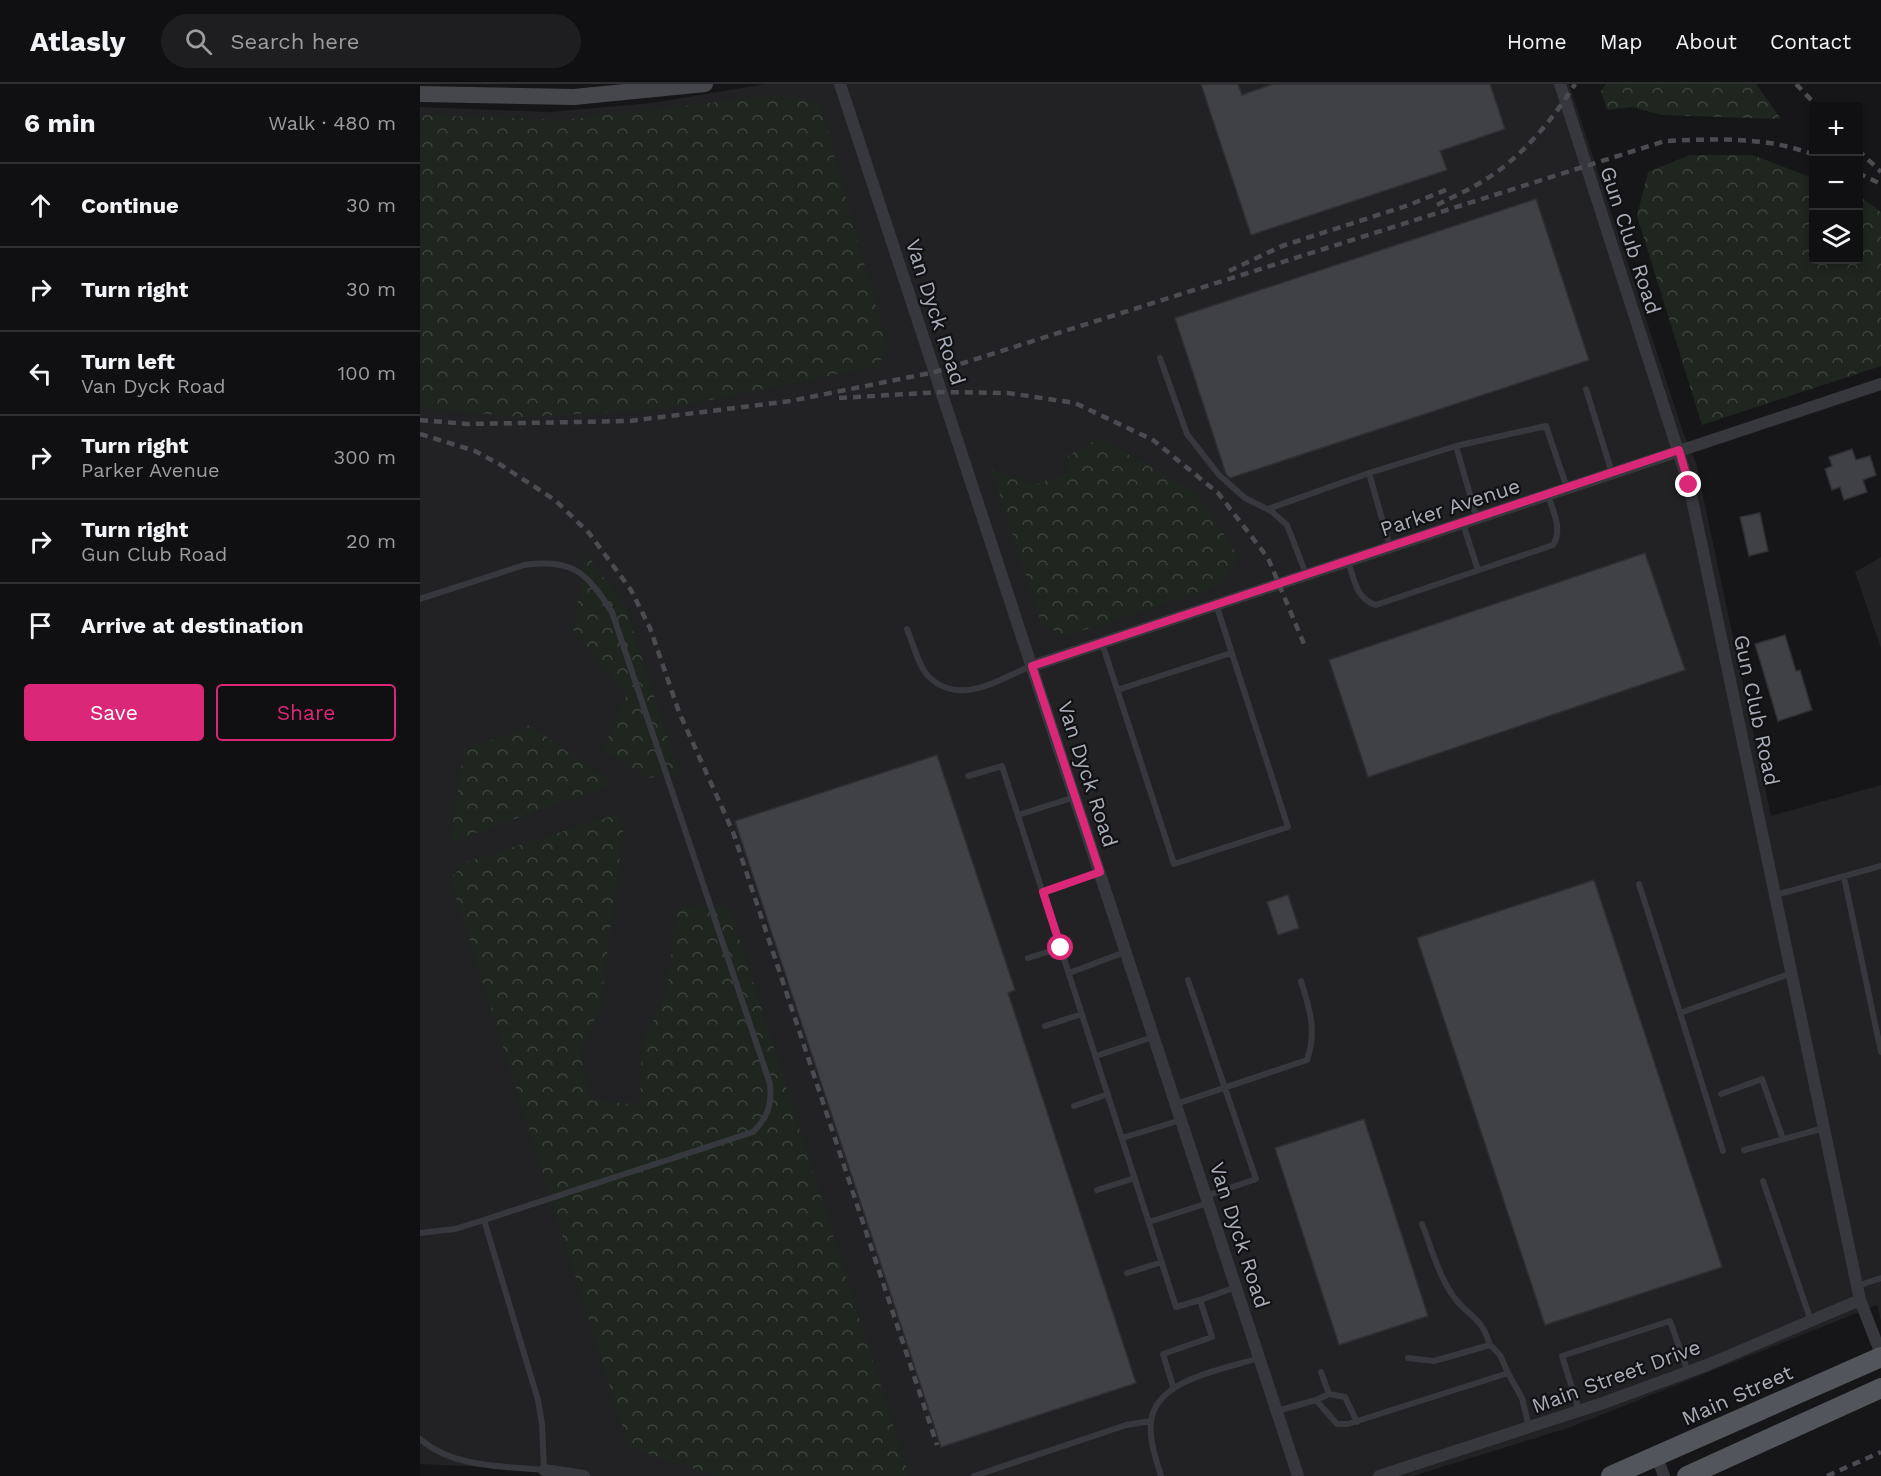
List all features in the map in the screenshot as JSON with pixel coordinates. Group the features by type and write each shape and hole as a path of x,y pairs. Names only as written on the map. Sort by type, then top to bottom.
{"main road":[{"name":"Main Street","path":"1611,1476 1657,1458 1881,1355"},
{"path":"1687,1476 1881,1388"}],"street":[{"path":"420,94 574,97 705,84"},
{"name":"Van Dyck Road","path":"840,84 1298,1476"},
{"name":"Gun Club Road","path":"1560,84 1689,485 1860,1300 1881,1355"},
{"name":"Parker Avenue","path":"1032,666 1881,384"},
{"name":"Main Street Drive","path":"1379,1476 1580,1411 1688,1372 1860,1300"},
{"path":"1657,1458 1664,1476"},
{"path":"544,1470 584,1476"}],"lane":[{"path":"1160,358 1187,434 1219,475 1245,498 1268,509 1287,525 1306,574"},
{"path":"1586,389 1612,473"},
{"path":"1268,509 1369,473 1456,446 1546,426 1567,488"},
{"path":"1456,446 1477,519"},
{"path":"1369,473 1390,547"},
{"path":"1347,561 1359,594 1365,602 1376,605 1553,545 1558,537 1557,523 1548,495"},
{"path":"1463,524 1478,570"},
{"path":"420,599 524,565 540,563 559,563 575,568 597,590 616,623 770,1084 772,1100 769,1112 753,1131 455,1229 420,1233"},
{"path":"1102,642 1174,864 1288,828 1216,604"},
{"path":"907,629 927,675 947,690 968,692 1032,666"},
{"path":"1117,690 1231,652"},
{"path":"968,776 1002,766 1176,1307 1236,1287"},
{"path":"1018,815 1075,797"},
{"path":"1776,895 1881,866"},
{"path":"1043,892 1100,872"},
{"path":"1844,877 1881,1052"},
{"path":"1639,884 1723,1151"},
{"path":"1028,958 1061,948"},
{"path":"1069,973 1126,952"},
{"path":"1680,1013 1792,973"},
{"path":"1149,1222 1256,1179 1188,980"},
{"path":"1176,1104 1307,1060 1313,1044 1313,1019 1301,981"},
{"path":"1045,1026 1082,1014"},
{"path":"1096,1056 1154,1037"},
{"path":"1721,1094 1762,1079 1783,1139"},
{"path":"1074,1106 1108,1094"},
{"path":"1122,1138 1181,1119"},
{"path":"1744,1150 1824,1128"},
{"path":"1097,1190 1135,1178"},
{"path":"1763,1180 1811,1321"},
{"path":"420,1439 443,1455 471,1463 544,1470 542,1424 538,1400 484,1220"},
{"path":"1422,1224 1443,1275 1457,1301 1475,1317 1485,1331 1490,1345 1500,1355 1522,1398 1529,1428"},
{"path":"1127,1273 1162,1262"},
{"path":"1857,1286 1881,1278"},
{"path":"1173,1386 1162,1354 1212,1337 1200,1300"},
{"path":"1580,1411 1562,1356 1670,1321 1688,1372"},
{"path":"1408,1358 1434,1361 1490,1345"},
{"path":"1161,1476 1152,1444 1151,1421 1157,1403 1173,1386 1260,1358"},
{"path":"1322,1372 1329,1394"},
{"path":"1316,1400 1337,1424 1357,1422 1508,1372"},
{"path":"1277,1411 1329,1394 1345,1397 1357,1422"},
{"path":"974,1476 1126,1425 1151,1421"}],"shaded area":[{"path":"766,84 1569,84 1683,432 1696,463 1771,816 1881,785 1881,1321 1877,1305 1571,1427 1413,1476 577,1476 534,1469 420,1464 420,107 550,112 652,103"},
{"path":"1881,557 1881,648 1855,572"}],"green space":[{"path":"1606,84 1756,84 1781,119 1662,115 1632,107 1607,110 1601,91"},
{"path":"779,95 820,104 887,346 878,366 665,409 522,417 420,408 420,115 563,120"},
{"path":"1690,155 1752,155 1809,176 1809,264 1863,264 1863,199 1881,212 1881,366 1702,425 1637,216 1648,172"},
{"path":"1099,438 1198,494 1239,558 1218,585 1066,636 1042,625 992,470 1034,485 1069,472 1068,456"},
{"path":"586,553 626,609 679,773 649,778 603,750 627,694 573,630"},
{"path":"530,725 612,784 450,842 464,751"},
{"path":"619,814 623,832 600,1008 580,1052 590,1100 640,1105 642,1043 667,992 677,907 729,906 909,1476 716,1476 629,1447 450,878 469,861"}],"building":[{"path":"1201,84 1238,84 1242,95 1273,84 1490,84 1505,129 1440,151 1447,170 1251,235"},
{"path":"1536,199 1589,360 1230,478 1226,474 1175,318"},
{"path":"1852,449 1856,460 1870,456 1876,475 1863,480 1867,492 1844,500 1840,487 1832,490 1825,469 1832,466 1829,457"},
{"path":"1760,513 1768,551 1749,556 1740,517"},
{"path":"1645,553 1685,670 1368,777 1329,660"},
{"path":"1785,635 1796,671 1800,670 1812,710 1778,721 1755,644"},
{"path":"937,755 1015,990 1008,993 1136,1383 941,1447 735,821"},
{"path":"1594,880 1722,1267 1545,1325 1417,938"},
{"path":"1288,895 1299,928 1278,935 1267,902"},
{"path":"1364,1119 1428,1316 1339,1345 1275,1148"}],"railway":[{"path":"1437,205 1478,184 1510,162 1546,125 1575,84"},
{"path":"1796,84 1813,102"},
{"path":"420,420 467,424 630,421 791,401 935,372 1665,141 1741,140 1778,145 1809,153"},
{"path":"1863,155 1881,172"},
{"path":"1863,175 1881,184"},
{"path":"1229,271 1282,246 1409,205 1448,189"},
{"path":"839,398 942,392 1008,393 1075,403 1153,440 1218,493 1268,558 1304,644"},
{"path":"420,434 475,451 555,500 589,533 631,590 650,628 679,712 733,832 937,1445"},
{"path":"1827,1476 1881,1452"}],"route":[{"path":"1061,948 1043,892 1100,872 1032,666 1679,450 1689,485"}]}
